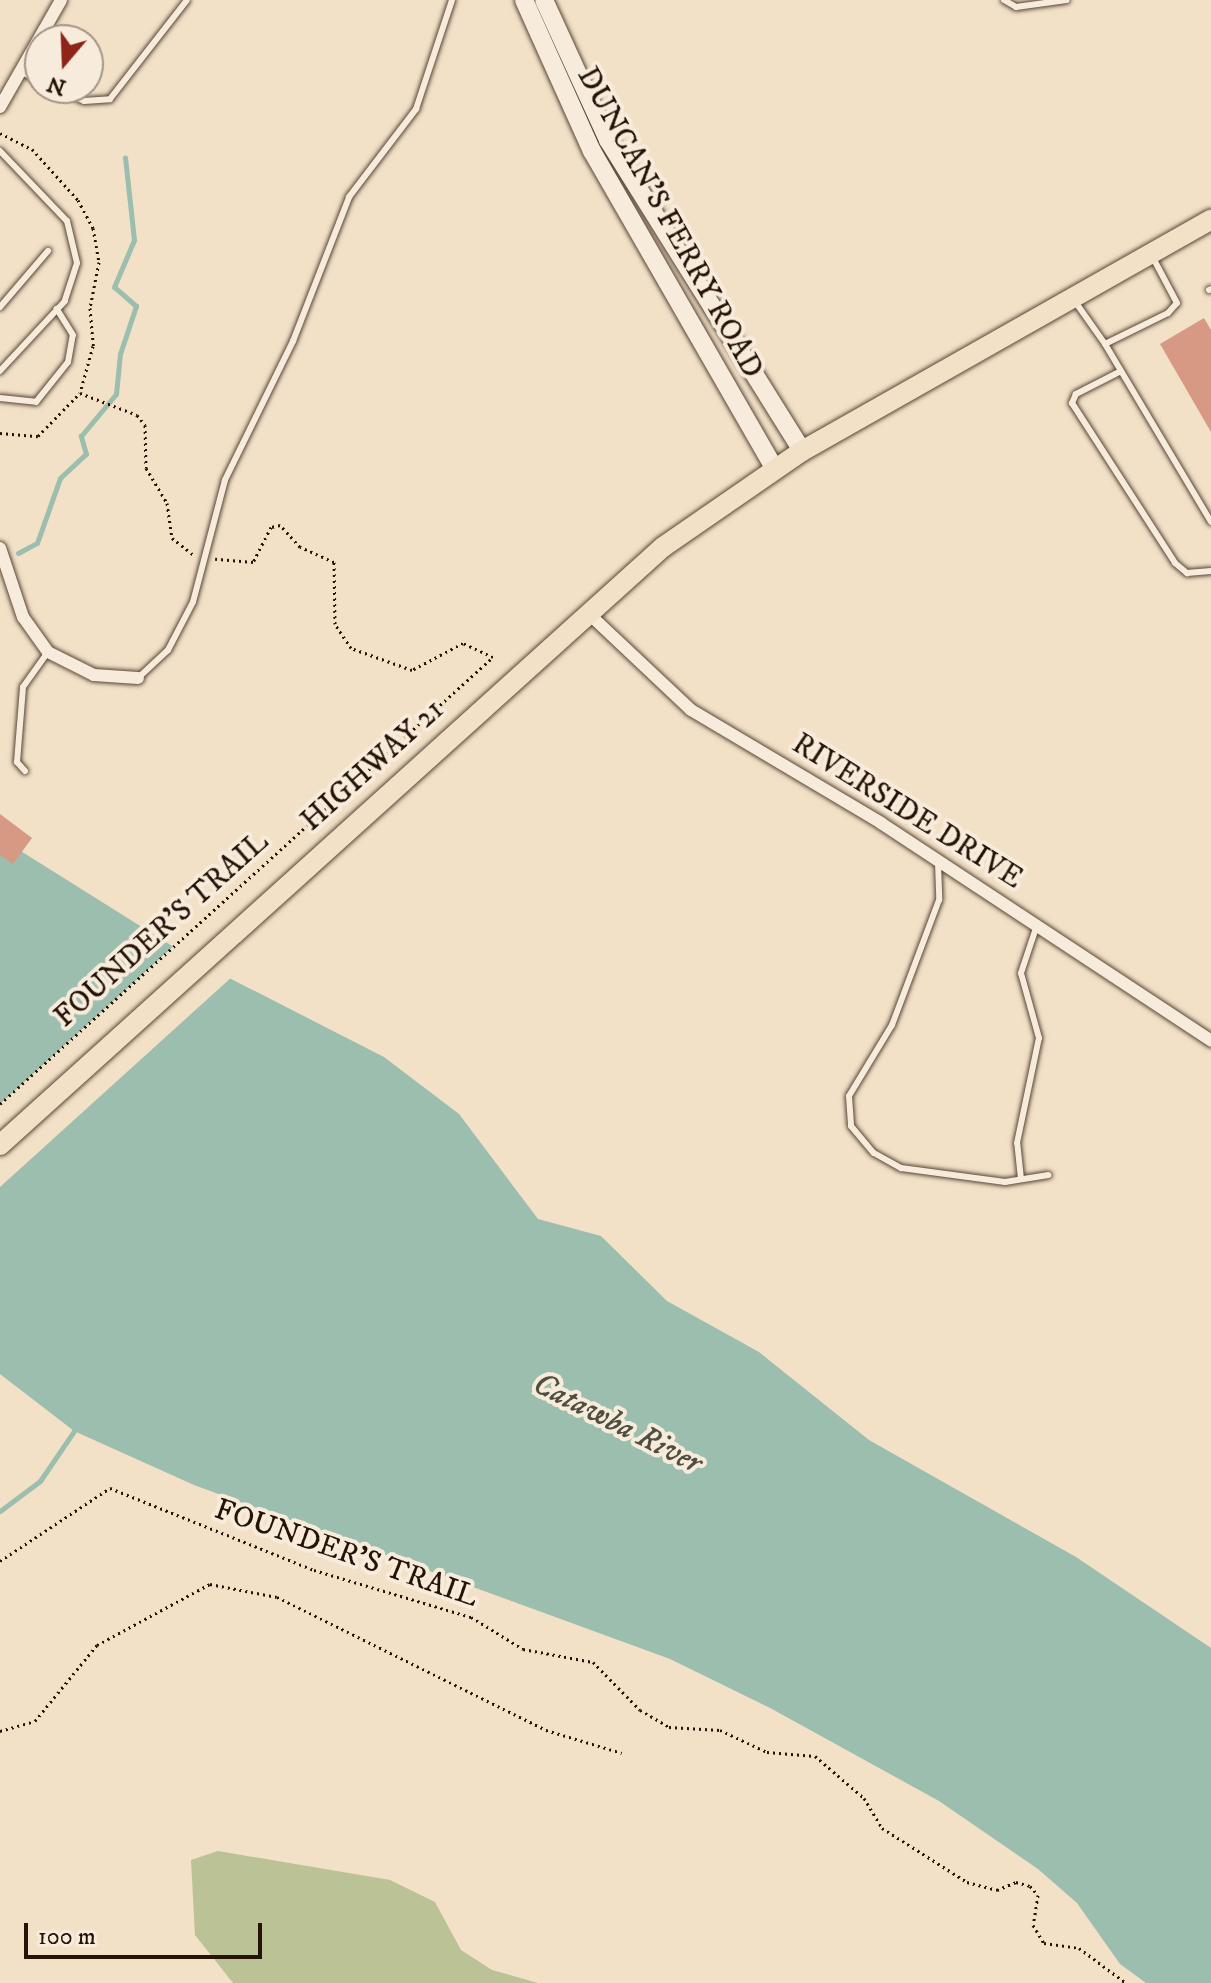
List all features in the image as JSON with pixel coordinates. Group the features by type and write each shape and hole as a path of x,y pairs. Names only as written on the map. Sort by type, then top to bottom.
{"main road":[{"name":"HIGHWAY 21","path":"0,1145 663,547 802,451 1211,220"}],"street":[{"path":"0,107 18,70 61,0"},
{"name":"DUNCAN'S FERRY ROAD","path":"524,0 592,151 775,469"},
{"path":"544,0 608,140 802,451"},
{"path":"0,548 23,617 48,652 94,675 138,678"},
{"name":"RIVERSIDE DRIVE","path":"588,613 691,710 938,860 1211,1041"}],"lane":[{"path":"104,100 110,99 187,0"},
{"path":"138,678 168,650 193,602 225,480 293,341 337,221 416,109 452,0"},
{"path":"1004,0 1016,7 1067,0"},
{"path":"18,70 24,73"},
{"path":"0,151 54,204 75,243 72,284 57,309 0,371"},
{"path":"0,307 48,251"},
{"path":"1105,344 1177,303 1150,253"},
{"path":"1071,297 1105,344 1211,522"},
{"path":"0,398 36,402 68,362 73,335 57,309"},
{"path":"1121,371 1076,394 1072,403 1175,563 1187,573 1211,571"},
{"path":"25,771 17,762 23,687 48,652"},
{"path":"938,860 939,900 892,1025 849,1096 851,1126 874,1153 901,1168 1021,1179 1048,1175"},
{"path":"1021,1179 1017,1143 1039,1038 1021,973 1037,925"}],"path":[{"path":"0,433 38,436 80,393 126,410 145,425 144,463 167,503 174,542 206,558"},
{"name":"FOUNDER'S TRAIL","path":"0,1104 493,657 463,643 412,670 351,648 335,624 334,562 300,547 280,525 269,530 253,562 206,558"},
{"name":"FOUNDER'S TRAIL","path":"0,1561 104,1490 118,1491 314,1570 471,1617 545,1657 593,1662 640,1710 669,1727 720,1730 767,1752 815,1756 864,1798 882,1828 944,1868 985,1888 1003,1890 1019,1882 1035,1889 1033,1925 1044,1943 1079,1948 1126,1983"},
{"path":"0,1731 35,1721 97,1645 210,1584 277,1597 546,1730 622,1753"}],"shaded area":[{"path":"218,1851 390,1880 435,1902 461,1950 492,1970 538,1983 233,1983 195,1935 191,1860"}],"water":[{"name":"Catawba River","path":"0,838 196,961 384,1057 459,1114 538,1219 601,1236 667,1301 759,1352 869,1440 1076,1557 1211,1648 1211,1983 1146,1983 1120,1964 1077,1903 1038,1869 939,1801 772,1709 670,1659 194,1485 74,1431 0,1374"}],"pier":[{"path":"177,943 233,976 0,1187 0,1104"}],"building":[{"path":"1204,318 1211,330 1211,432 1160,344"},
{"path":"0,814 32,838 13,864 0,855"}],"waterway":[{"path":"18,553 37,543 60,478 86,454 81,436 116,394 120,354 136,306 114,287 134,240 125,157"},
{"path":"0,1511 40,1481 74,1431"}]}
